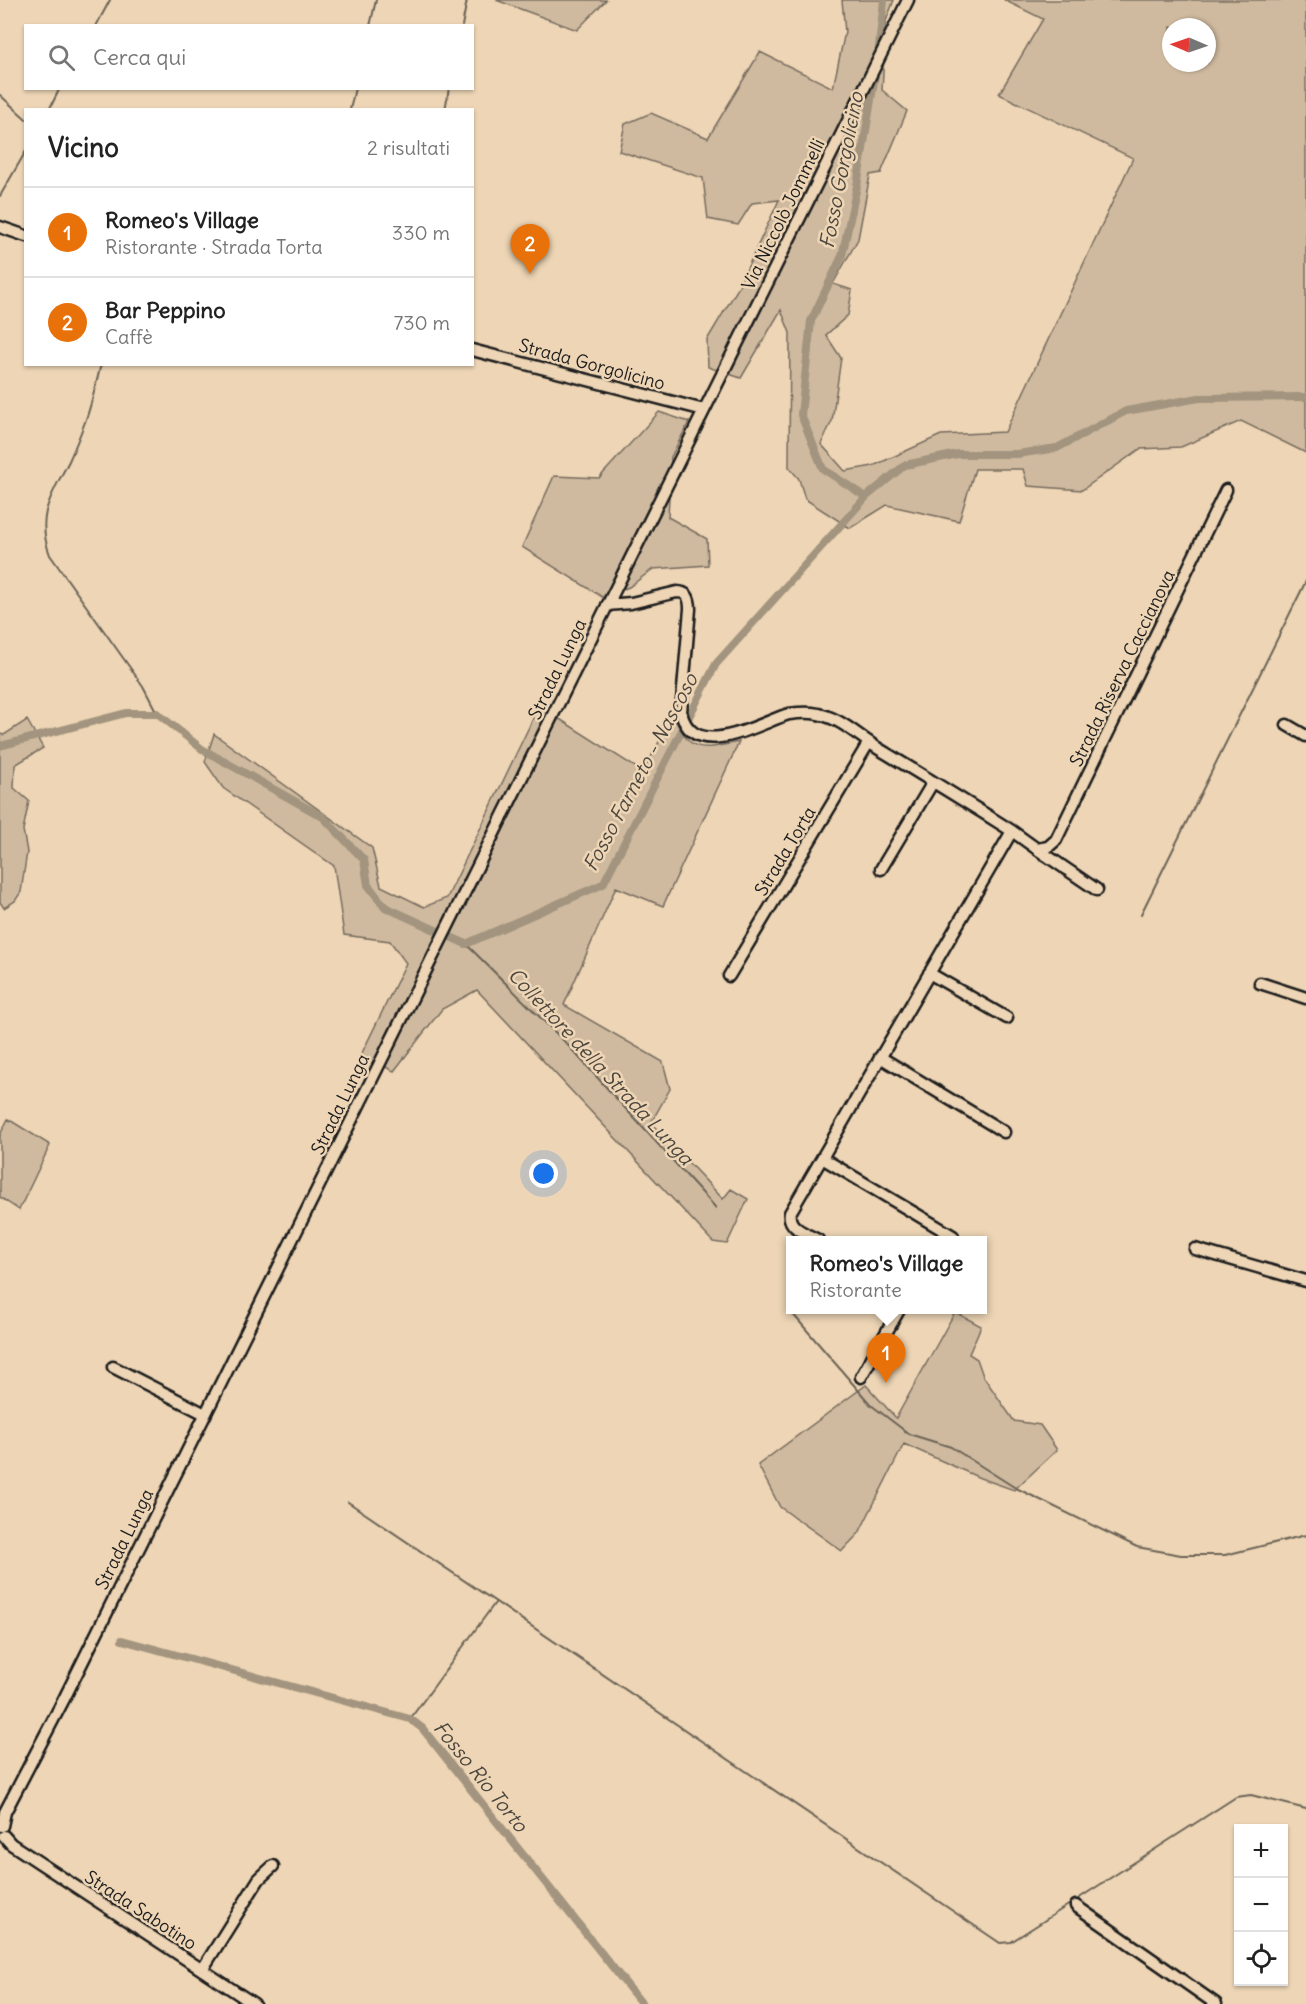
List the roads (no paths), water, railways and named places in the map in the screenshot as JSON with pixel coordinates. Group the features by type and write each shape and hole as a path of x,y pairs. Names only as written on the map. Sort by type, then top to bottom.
{"street":[{"name":"Via Niccolò Jommelli","path":"704,410 908,0"},
{"path":"0,227 24,235"},
{"name":"Strada Gorgolicino","path":"474,351 704,410"},
{"name":"Strada Lunga","path":"3,1830 64,1699 704,410"},
{"name":"Strada Riserva Caccianova","path":"1037,849 1048,847 1058,836 1226,490"},
{"path":"607,605 631,603 677,592 684,593 689,598 682,697 683,717 691,729 703,735 725,737 789,714 807,713 842,722 868,742 1012,831 1097,890"},
{"path":"1287,725 1306,736"},
{"name":"Strada Torta","path":"729,976 868,742"},
{"path":"881,869 933,782"},
{"path":"811,1236 793,1226 789,1218 1012,831"},
{"path":"929,973 1007,1018"},
{"path":"1260,983 1306,998"},
{"path":"880,1057 1004,1132"},
{"path":"822,1158 953,1236"},
{"path":"1195,1250 1306,1281"},
{"path":"861,1377 897,1314"},
{"path":"114,1367 205,1414"},
{"name":"Strada Sabotino","path":"3,1830 254,2004"},
{"path":"202,1970 253,1887 273,1866"},
{"path":"1076,1906 1216,2004"}],"waterway":[{"path":"97,24 110,0"},
{"path":"370,24 376,0"},
{"path":"462,24 467,0"},
{"name":"Fosso Gorgolicino","path":"878,56 884,0"},
{"name":"Fosso Gorgolicino","path":"876,69 857,186 842,256 811,321 801,415 823,469 866,497 905,465 958,454 1017,454 1057,448 1126,411 1199,398 1306,397"},
{"path":"50,108 59,90"},
{"path":"350,108 355,90"},
{"path":"445,108 449,90"},
{"path":"0,95 24,117"},
{"path":"0,196 24,154"},
{"path":"101,366 85,422 48,506 44,528 46,541 50,555 143,686 157,713"},
{"name":"Fosso Farneto - Nascoso","path":"0,746 126,713 157,713 202,749 323,817 364,860 368,885 385,907 466,944 603,884 716,664 866,497"},
{"path":"1141,914 1306,581"},
{"name":"Collettore della Strada Lunga","path":"466,944 565,1042 716,1208"},
{"name":"Collettore della Strada Lunga","path":"793,1314 871,1405 909,1434 951,1447 1014,1487 1137,1547 1181,1555 1225,1555 1306,1535"},
{"path":"348,1502 1000,1943 1011,1942 1236,1797 1251,1795 1306,1809"},
{"path":"410,1719 495,1603"},
{"name":"Fosso Rio Torto","path":"122,1640 410,1719 422,1728 642,2004"}],"place":[{"name":"Bar Peppino","path":"530,274"},
{"name":"Romeo's Village","path":"886,1383"}]}
